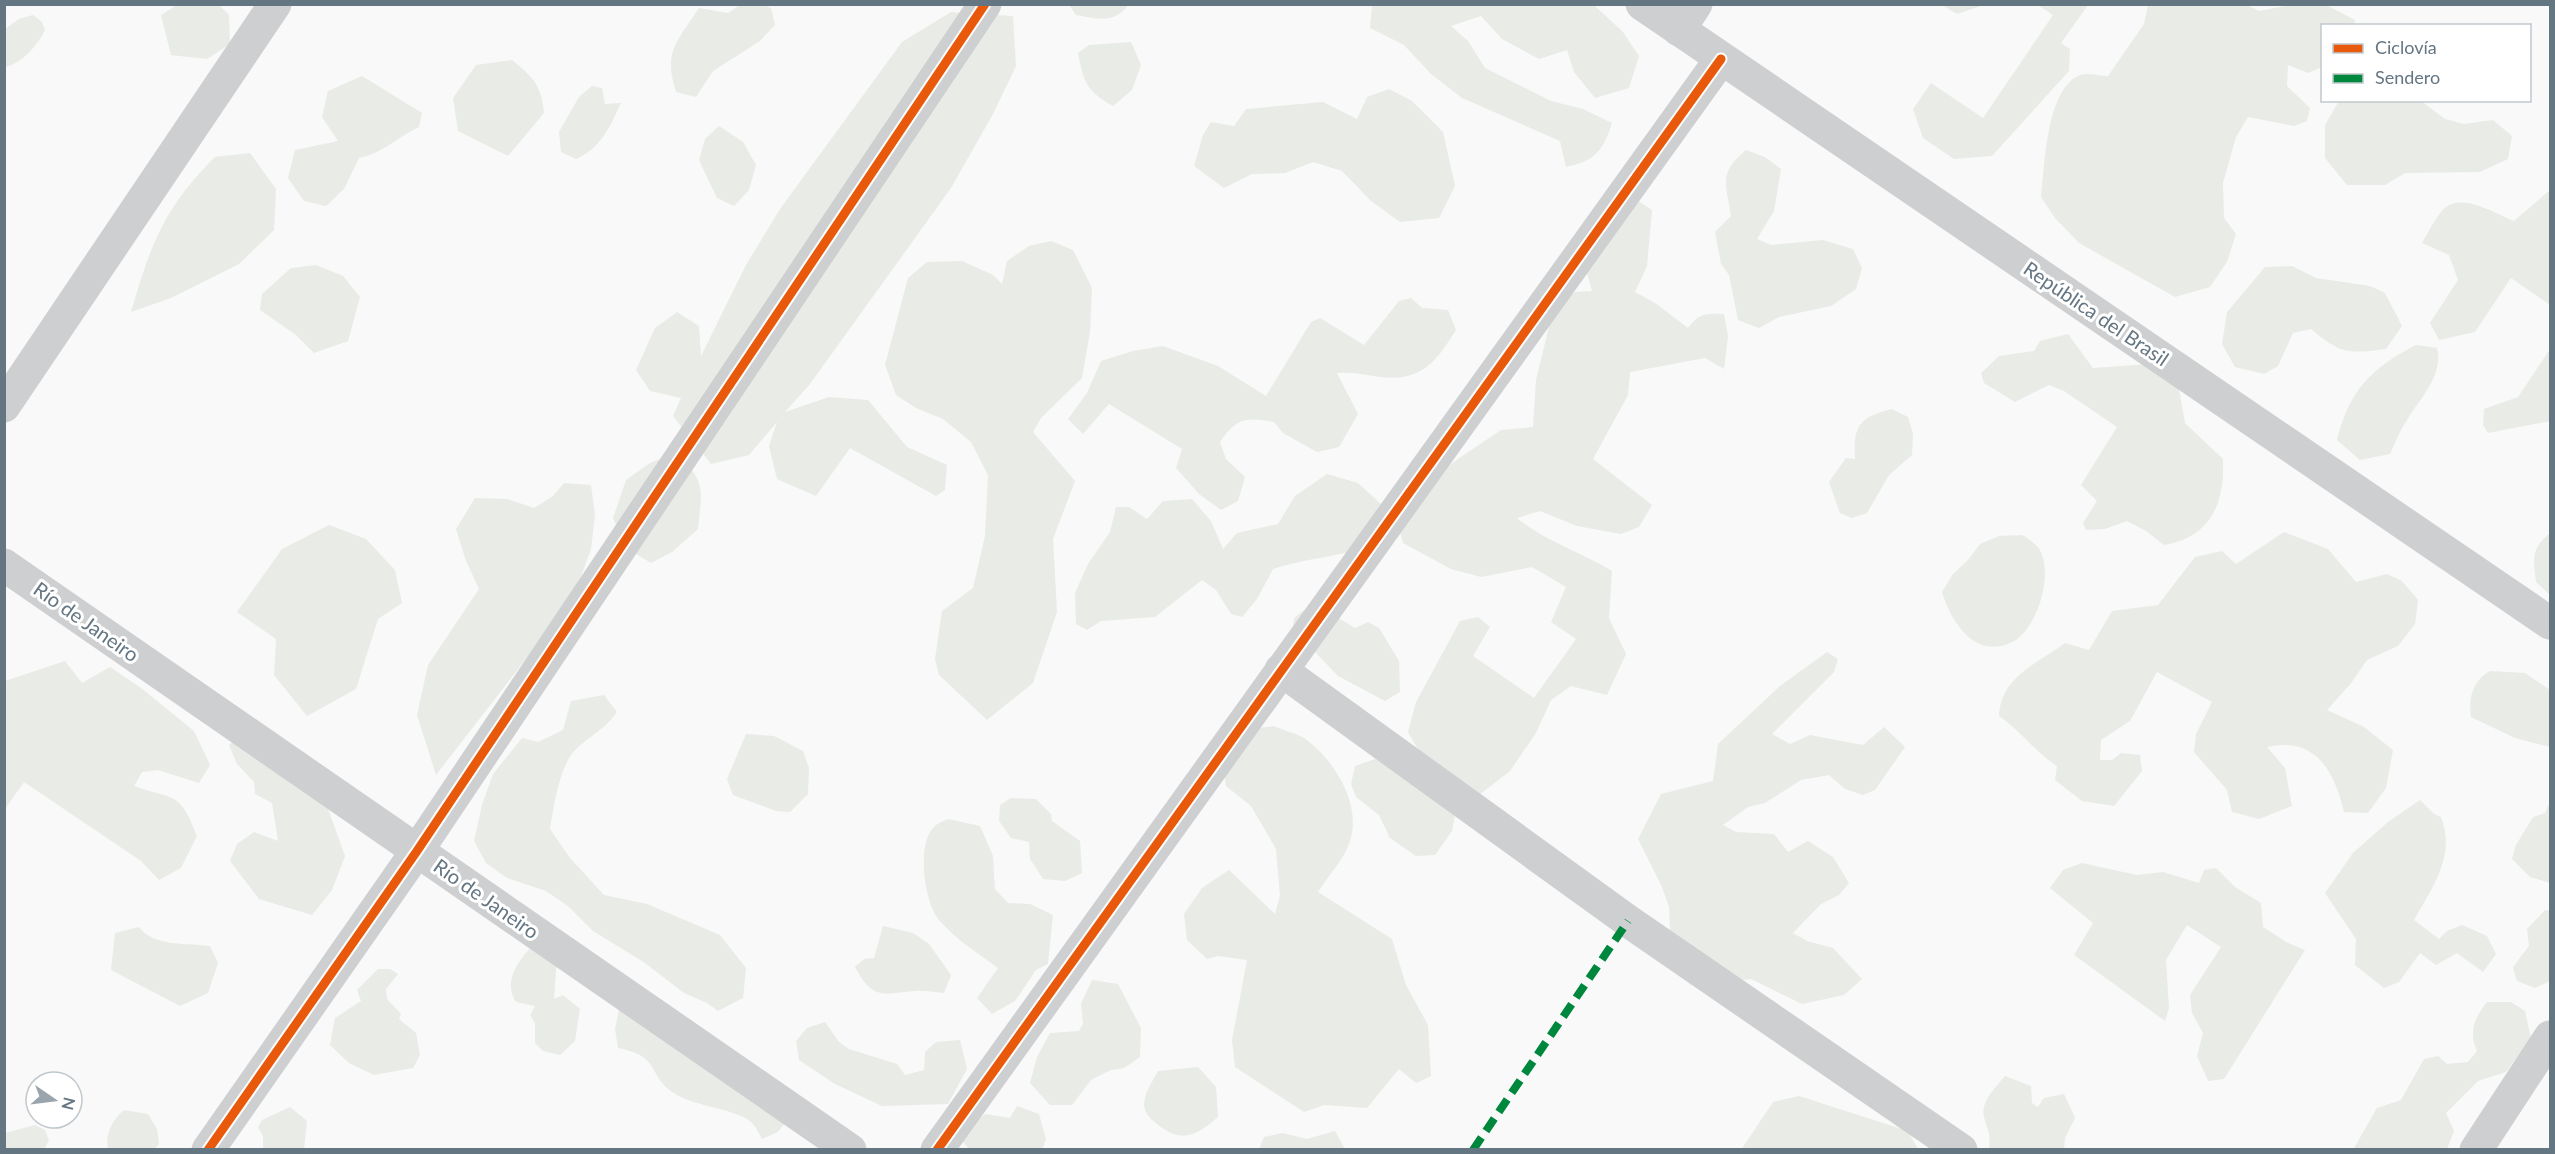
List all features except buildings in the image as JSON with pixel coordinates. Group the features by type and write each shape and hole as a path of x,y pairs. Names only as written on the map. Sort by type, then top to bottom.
{"street":[{"path":"208,1149 417,851 985,4"},
{"name":"República del Brasil","path":"1642,4 1688,17 1721,59 2550,623"},
{"path":"4,406 264,8"},
{"path":"937,1149 1721,59"},
{"name":"Río de Janeiro","path":"4,566 850,1149"},
{"path":"1281,670 1628,921 1961,1149"},
{"path":"2476,1149 2550,1037"}],"shaded area":[{"path":"177,5 219,5 229,15 230,44 207,59 171,55 161,15"},
{"path":"740,5 764,5 771,8 775,25 760,41 713,71 696,97 676,92 671,66 674,47 699,8 728,13"},
{"path":"1069,5 1128,5 1117,15 1105,19 1076,15"},
{"path":"1372,5 1594,5 1623,32 1639,56 1629,88 1595,98 1574,72 1567,50 1539,59 1502,39 1481,16 1451,26 1468,41 1485,68 1551,101 1583,109 1612,123 1597,153 1584,162 1566,167 1560,141 1462,98 1431,74 1404,45 1370,28"},
{"path":"1942,5 1984,5 1957,14"},
{"path":"2038,5 2088,5 2061,43 2070,49 2069,71 1992,156 1954,159 1923,138 1913,109 1931,83 1983,118 2053,15"},
{"path":"2148,5 2247,5 2259,11 2291,5 2326,5 2355,20 2354,24 2321,24 2321,67 2308,73 2288,65 2287,86 2310,108 2307,121 2294,126 2248,117 2236,137 2223,183 2224,218 2236,234 2227,262 2210,287 2175,297 2079,243 2055,218 2041,197 2049,129 2060,95 2069,83 2080,75 2108,76 2144,24"},
{"path":"951,12 1013,16 1016,66 993,114 951,188 810,384 785,412 829,397 868,400 907,447 947,465 945,490 936,496 850,448 816,496 777,479 769,446 777,422 749,455 711,464 673,416 681,398 650,391 636,370 655,328 677,312 699,326 701,356 746,265 780,209 902,42"},
{"path":"33,15 42,22 45,30 42,36 23,58 5,67 5,29 19,19"},
{"path":"1131,42 1141,65 1132,90 1113,106 1097,96 1088,85 1078,53 1089,45"},
{"path":"512,60 535,83 541,95 544,113 508,156 458,131 453,98 476,65"},
{"path":"362,76 422,113 419,127 382,149 359,158 344,189 326,206 304,201 288,178 295,150 338,141 322,117 328,91"},
{"path":"592,86 602,88 605,104 621,103 598,143 576,159 561,152 559,132 579,97"},
{"path":"1389,89 1412,101 1443,132 1455,186 1439,218 1400,222 1371,201 1342,171 1313,162 1285,173 1252,174 1224,188 1194,166 1203,135 1211,122 1234,126 1246,109 1323,102 1357,119 1367,97"},
{"path":"2338,102 2422,102 2445,119 2464,124 2493,120 2512,136 2508,159 2480,172 2405,173 2385,185 2347,185 2325,158 2325,125"},
{"path":"719,126 743,142 756,165 749,190 734,206 717,198 699,160 705,139"},
{"path":"1746,150 1765,157 1781,169 1774,211 1757,239 1771,245 1823,240 1853,249 1862,268 1856,289 1831,306 1779,317 1759,328 1738,320 1729,275 1721,264 1715,232 1731,216 1726,179 1731,166"},
{"path":"250,153 276,189 274,230 239,264 171,298 131,312 145,266 161,228 183,194 215,157"},
{"path":"2550,190 2550,305 2511,278 2475,332 2439,340 2430,323 2458,280 2449,255 2422,243 2439,215 2449,205 2467,203 2514,221"},
{"path":"1632,197 1652,210 1647,266 1635,292 1655,303 1688,328 1703,315 1724,314 1728,336 1724,369 1705,358 1630,372 1628,395 1593,459 1652,505 1639,527 1621,534 1577,526 1540,511 1517,518 1551,540 1612,571 1609,618 1626,654 1607,695 1571,686 1551,700 1536,733 1510,771 1479,795 1420,753 1408,732 1416,702 1460,621 1478,617 1490,627 1473,656 1534,698 1576,639 1551,622 1566,587 1532,567 1481,577 1451,569 1403,543 1398,524 1429,480 1458,459 1501,430 1533,427 1536,380 1553,310 1575,292 1592,291 1585,266"},
{"path":"1051,241 1073,250 1092,288 1090,332 1082,378 1041,418 1033,432 1075,481 1053,539 1057,612 1033,683 987,720 939,675 935,659 942,611 973,588 985,536 988,475 971,442 943,419 916,408 896,395 885,365 908,278 927,262 962,261 993,275 1002,284 1007,261 1029,246"},
{"path":"316,265 343,276 360,297 348,341 314,353 296,335 260,310 262,294 291,268"},
{"path":"2292,266 2316,278 2370,286 2385,293 2402,326 2386,349 2362,352 2345,350 2338,348 2311,329 2293,333 2278,366 2264,374 2235,367 2222,344 2227,312 2265,267"},
{"path":"1411,298 1422,308 1448,310 1456,330 1433,362 1414,374 1403,377 1337,373 1358,414 1339,447 1317,452 1283,433 1274,422 1250,420 1237,423 1220,442 1226,459 1245,477 1238,501 1221,510 1199,494 1176,468 1182,449 1109,404 1083,434 1068,419 1087,393 1101,361 1133,351 1163,346 1218,366 1266,396 1311,322 1320,318 1364,345 1399,301"},
{"path":"2068,334 2093,368 2149,364 2177,378 2185,423 2223,459 2223,475 2218,503 2204,526 2193,534 2180,541 2164,545 2146,531 2127,521 2105,529 2086,530 2083,523 2097,501 2081,485 2117,427 2064,391 2049,385 2015,402 1984,383 1981,373 1999,356 2034,351 2040,341"},
{"path":"2416,345 2437,348 2437,368 2430,386 2402,428 2390,454 2360,460 2337,440 2348,408 2355,394 2374,372"},
{"path":"2550,349 2550,421 2488,433 2483,425 2484,409 2518,397"},
{"path":"1892,409 1908,417 1913,434 1912,455 1889,475 1867,513 1852,518 1840,513 1829,482 1846,458 1855,459 1855,438 1861,424 1872,415"},
{"path":"675,453 693,471 700,487 701,505 698,529 672,552 651,563 626,548 613,518 626,480 650,463"},
{"path":"1327,474 1358,483 1382,505 1352,551 1273,569 1257,599 1242,617 1231,614 1216,590 1202,580 1155,617 1101,621 1087,630 1076,624 1075,593 1088,564 1110,532 1116,507 1129,507 1147,519 1163,501 1192,499 1211,521 1223,549 1237,533 1278,524 1295,496"},
{"path":"564,483 591,485 595,515 591,549 573,598 436,775 417,715 428,665 479,589 466,561 456,529 475,498 507,499 534,508 553,496"},
{"path":"329,525 366,539 395,570 402,603 378,619 356,689 307,716 274,675 276,639 237,612 282,549"},
{"path":"2284,532 2328,549 2356,582 2387,574 2402,581 2418,600 2415,624 2398,646 2367,660 2352,682 2327,710 2364,727 2393,750 2386,788 2368,813 2344,812 2328,770 2320,760 2310,752 2298,747 2284,745 2267,747 2285,768 2292,806 2259,819 2232,812 2227,790 2194,752 2196,734 2212,702 2157,672 2130,721 2101,740 2100,760 2112,760 2121,753 2140,755 2142,771 2114,806 2082,801 2055,780 2057,766 1999,716 2001,702 2006,691 2022,672 2065,643 2089,650 2112,611 2158,605 2195,557 2222,551 2236,564"},
{"path":"2550,533 2550,595 2536,582 2534,560 2536,549"},
{"path":"2022,535 2037,546 2045,568 2042,597 2037,611 2023,634 2014,641 2000,646 1977,643 1959,626 1942,592 1953,574 1980,544 1999,536"},
{"path":"1308,607 1337,617 1355,628 1368,622 1379,628 1399,661 1400,692 1385,701 1338,676 1293,629 1294,618"},
{"path":"1827,652 1838,659 1834,672 1772,734 1790,744 1810,735 1863,745 1884,727 1905,747 1875,790 1863,795 1845,789 1829,775 1801,780 1765,803 1748,807 1723,825 1736,832 1774,834 1788,852 1808,841 1833,857 1849,883 1839,895 1821,904 1793,933 1807,941 1833,948 1862,979 1844,995 1802,1004 1751,979 1690,985 1671,950 1669,907 1662,887 1638,839 1661,794 1713,781 1718,744 1780,686"},
{"path":"65,661 82,683 110,667 141,688 194,731 210,765 199,783 158,770 142,772 134,786 174,799 185,811 197,836 181,868 159,880 141,861 24,782 5,809 5,681"},
{"path":"2490,671 2525,673 2550,690 2550,747 2515,738 2471,717 2470,703 2473,690 2479,679"},
{"path":"604,695 617,712 570,756 561,776 550,829 570,858 604,895 647,904 720,935 746,968 743,998 718,1011 707,1003 684,993 645,963 593,931 568,906 546,891 507,878 486,863 474,841 482,805 493,774 522,738 538,742 563,730 571,701"},
{"path":"1274,726 1304,738 1315,747 1335,770 1349,798 1353,827 1350,841 1318,892 1392,939 1406,985 1428,1025 1431,1076 1416,1083 1399,1069 1367,1108 1324,1105 1304,1112 1235,1067 1232,1040 1247,960 1218,956 1207,959 1187,940 1184,914 1202,888 1229,870 1275,914 1280,896 1276,849 1251,806 1226,786 1224,773 1251,729"},
{"path":"746,734 774,736 803,751 809,768 808,794 790,812 776,811 733,795 727,779"},
{"path":"237,738 323,795 345,856 332,890 312,915 259,899 230,861 237,844 254,832 278,841 272,803 255,794 254,782 237,764 229,745"},
{"path":"1375,759 1386,763 1456,810 1452,831 1435,855 1416,856 1390,838 1379,815 1356,797 1351,784 1355,766"},
{"path":"1011,798 1036,799 1051,814 1052,821 1080,841 1082,873 1065,881 1043,879 1030,859 1029,842 1011,838 999,821 1000,805"},
{"path":"2420,800 2434,814 2441,817 2446,845 2435,883 2414,920 2439,939 2447,931 2462,925 2487,936 2496,954 2483,972 2457,953 2436,965 2420,953 2399,982 2384,988 2355,965 2356,939 2325,893 2353,853 2388,822"},
{"path":"2550,802 2550,883 2530,877 2512,859 2516,845 2533,817 2545,813"},
{"path":"948,819 980,826 993,856 995,889 1008,903 1030,904 1053,915 1048,964 1036,970 1015,1001 992,1014 977,998 998,968 946,928 934,913 926,887 924,858 929,833 936,825"},
{"path":"2082,863 2137,875 2163,872 2199,883 2204,870 2216,868 2235,887 2261,903 2263,927 2288,943 2305,950 2224,1079 2208,1081 2197,1056 2203,1033 2192,1013 2190,995 2221,947 2187,925 2166,960 2169,1008 2165,1021 2074,955 2093,923 2050,888 2063,870"},
{"path":"2545,910 2550,911 2550,981 2535,988 2517,981 2513,967 2529,946 2527,929"},
{"path":"883,926 913,933 929,944 951,975 944,993 918,991 886,993 873,990 867,985 855,967 864,959 874,958"},
{"path":"139,927 153,938 162,941 210,946 218,963 208,993 180,1006 111,970 115,933"},
{"path":"532,946 557,957 554,999 563,995 580,1009 575,1041 560,1055 543,1051 535,1043 535,1023 530,1015 535,1006 516,1002 512,995 511,980 514,972"},
{"path":"378,969 390,969 398,974 386,989 387,999 401,1014 399,1019 416,1033 420,1055 413,1068 374,1075 349,1063 330,1045 335,1018 361,1001 357,990"},
{"path":"1092,980 1118,984 1141,1028 1140,1057 1124,1068 1111,1070 1091,1080 1072,1105 1050,1105 1030,1083 1037,1057 1050,1033 1079,1031 1083,1024 1081,1004"},
{"path":"2487,1002 2511,1002 2525,1011 2531,1038 2506,1072 2478,1081 2446,1113 2454,1131 2447,1149 2353,1150 2377,1108 2401,1100 2424,1059 2438,1056 2447,1064 2468,1062 2477,1051 2473,1037 2474,1025"},
{"path":"619,1010 791,1115 778,1132 762,1139 746,1118 693,1102 674,1093 665,1086 642,1056 618,1048 615,1029"},
{"path":"825,1022 839,1042 849,1049 897,1064 905,1075 924,1070 925,1052 936,1042 960,1040 967,1069 948,1104 882,1106 835,1084 799,1060 796,1041 807,1028"},
{"path":"1198,1067 1216,1087 1218,1117 1196,1133 1181,1136 1174,1134 1157,1124 1149,1116 1144,1105 1145,1096 1158,1071"},
{"path":"2005,1076 2031,1086 2032,1103 2038,1107 2044,1098 2064,1094 2075,1118 2065,1138 2064,1149 1989,1149 1984,1106"},
{"path":"1799,1096 1908,1131 1918,1149 1741,1150 1773,1102"},
{"path":"1017,1106 1039,1114 1046,1139 1042,1150 969,1149 963,1142 968,1128 985,1114 1010,1118"},
{"path":"290,1107 307,1121 304,1149 263,1149 263,1136 258,1127 262,1120"},
{"path":"124,1110 148,1114 157,1129 159,1144 155,1149 108,1149 110,1128"},
{"path":"24,1128 24,1130 45,1130 49,1141 44,1149 5,1149 5,1133"},
{"path":"1335,1131 1345,1149 1259,1149 1264,1137 1282,1133 1307,1139"}],"marked path":[{"path":"1473,1150 1628,921"}],"cycle path":[{"path":"208,1150 417,851 985,4"},
{"path":"937,1150 1721,59"}]}
